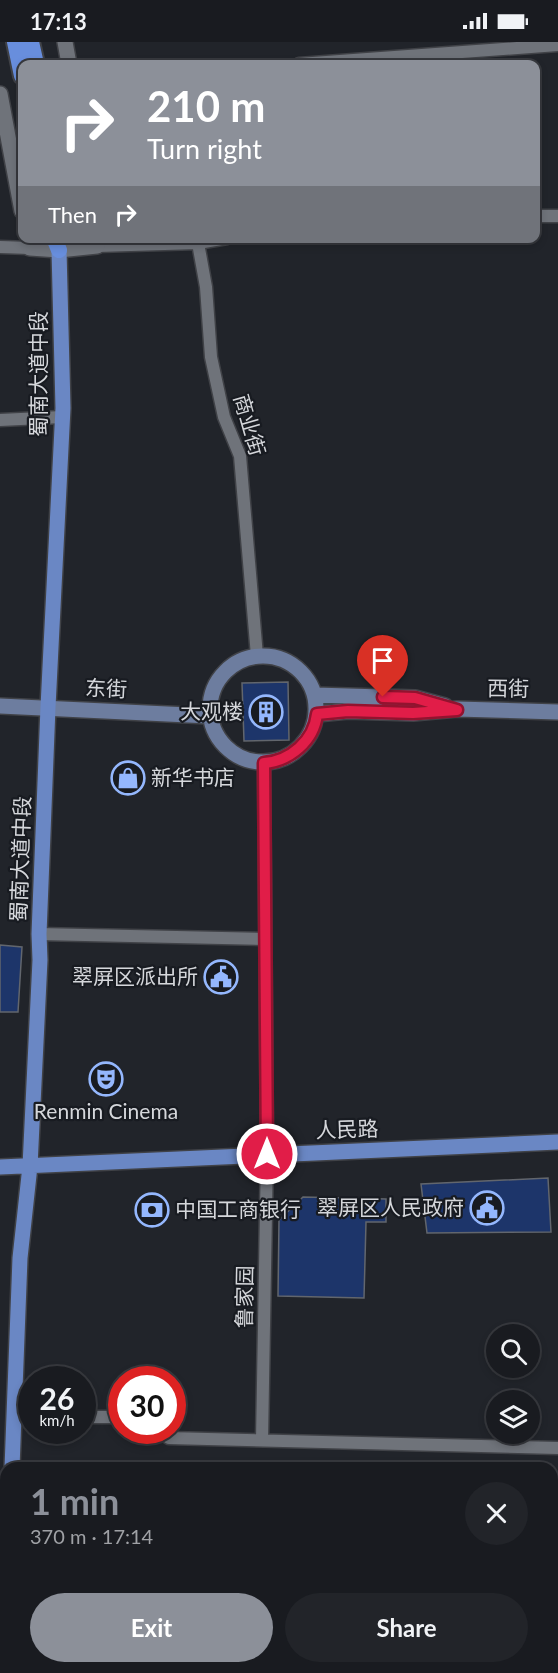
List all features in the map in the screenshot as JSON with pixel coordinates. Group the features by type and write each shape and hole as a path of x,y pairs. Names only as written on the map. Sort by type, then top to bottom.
{"highway":[{"path":"15,42 19,60"},
{"path":"31,42 35,60"}],"main road":[{"name":"蜀南大道中段","path":"12,1462 20,1258 30,1166 40,960 39,934 48,707 62,417 58,243"},
{"path":"257,656 285,660 301,670 315,695 317,714 308,740 290,756 264,763 246,760 230,751 221,742 212,726 210,700 216,682 228,668 239,661 257,656"},
{"name":"西街","path":"315,695 415,698 457,710"},
{"name":"东街","path":"0,706 210,716"},
{"name":"西街","path":"317,714 348,711 413,713 457,710 558,711"},
{"name":"人民路","path":"0,1167 558,1142"}],"street":[{"path":"65,42 68,60"},
{"path":"354,60 558,45"},
{"path":"0,94 18,190"},
{"path":"540,216 558,216"},
{"path":"0,247 29,243"},
{"name":"商业街","path":"198,243 206,287 211,357 224,417 240,456 257,656"},
{"path":"0,420 62,417"},
{"name":"鲁家园","path":"262,1440 267,1154 264,763"},
{"path":"39,934 265,939"},
{"path":"186,1438 558,1448"}],"building":[{"name":"大观楼","path":"288,682 289,740 244,741 242,683"},
{"path":"0,945 22,947 18,1012 0,1012"},
{"name":"翠屏区人民政府","path":"548,1178 551,1232 427,1233 421,1184"},
{"path":"303,1197 386,1199 386,1222 366,1222 364,1298 278,1296 279,1220"}],"place":[{"name":"大观楼","path":"266,712"},
{"name":"新华书店","path":"128,778"},
{"name":"翠屏区派出所","path":"221,977"},
{"name":"Renmin Cinema","path":"106,1079"},
{"name":"翠屏区人民政府","path":"487,1208"},
{"name":"中国工商银行","path":"152,1210"}],"route":[{"path":"267,1154 264,763 290,756 308,740 317,714 348,711 413,713 457,710 415,698 383,697"}]}
